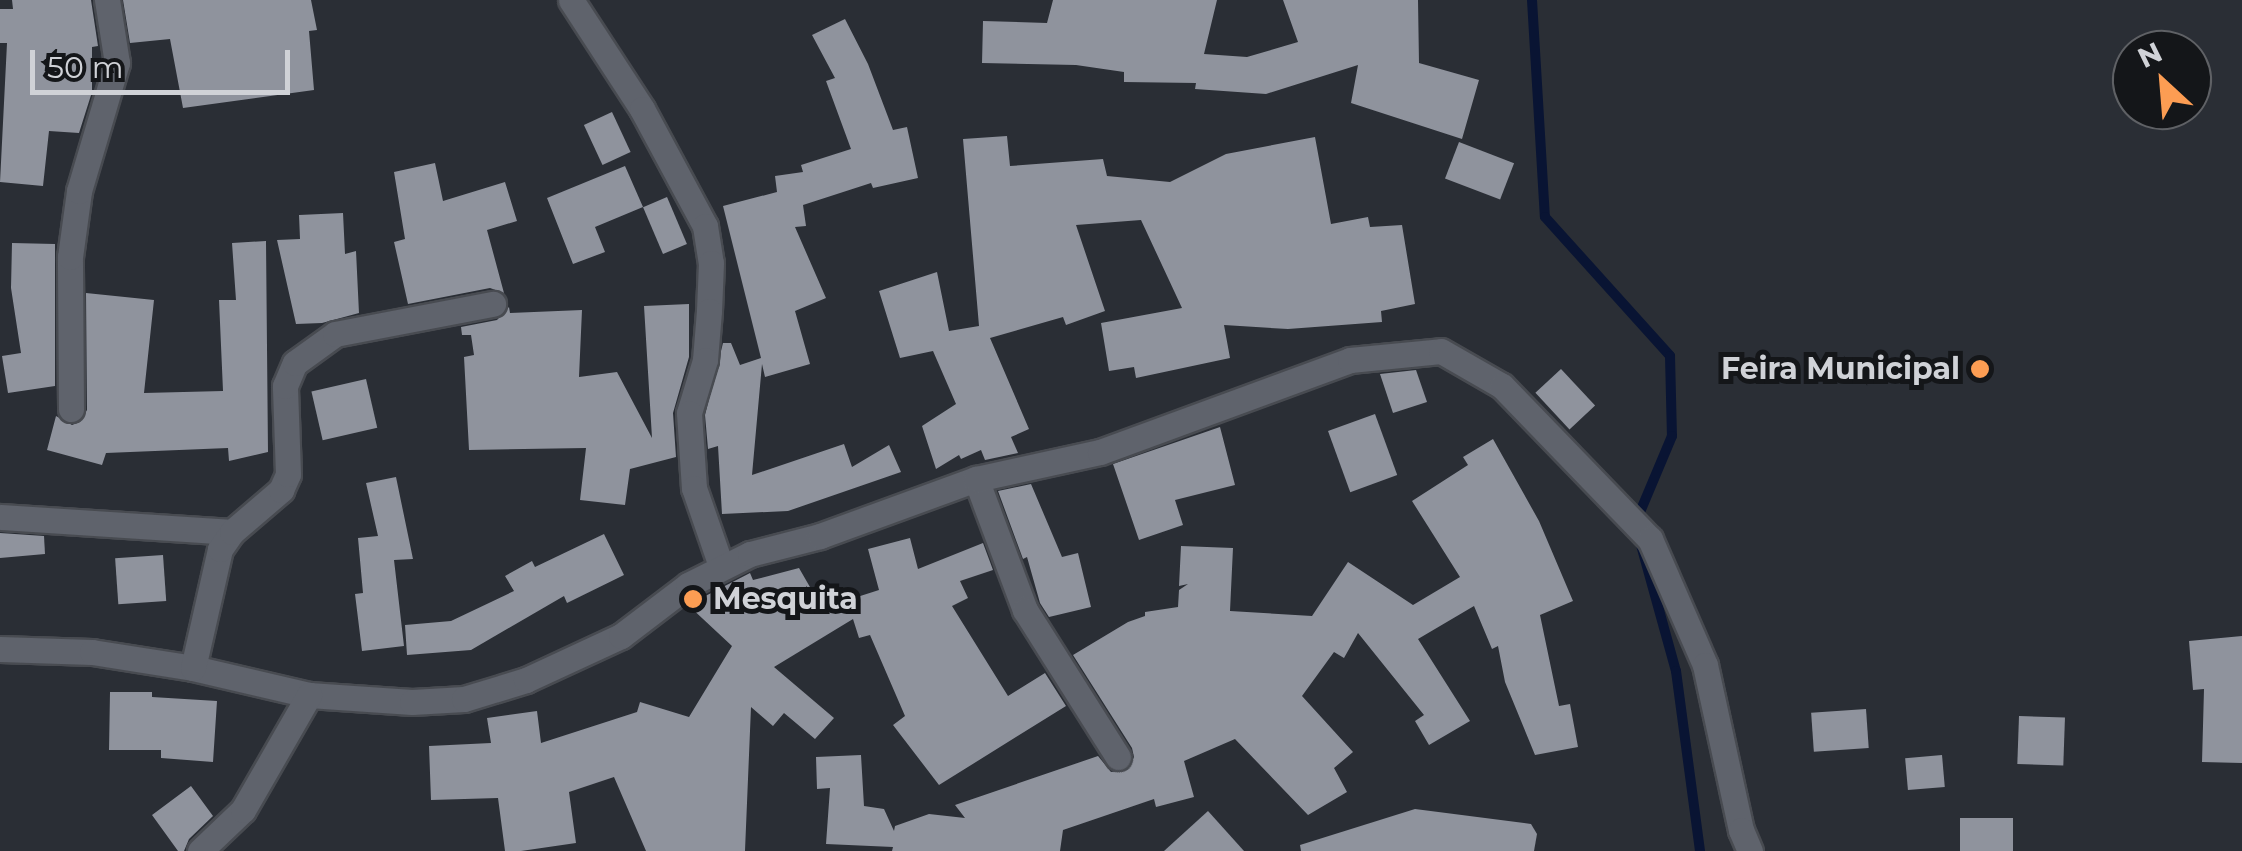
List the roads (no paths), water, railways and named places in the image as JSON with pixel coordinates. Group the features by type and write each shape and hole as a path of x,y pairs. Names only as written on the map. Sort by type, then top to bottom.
{"street":[{"path":"70,409 70,257 79,192 116,63 107,0"},
{"path":"570,0 642,110 706,226 711,263 708,328 705,360 689,413 694,488 720,566"},
{"path":"193,668 220,549 232,532 280,490 288,474 285,386 295,364 309,348 335,334 493,304"},
{"path":"0,649 92,652 193,668 309,695 412,702 464,699 526,680 621,636 720,566 820,536 976,479 1100,452 1350,360 1441,351 1502,386 1650,539 1705,665 1741,830 1750,851"},
{"path":"976,479 1025,610 1118,757"},
{"path":"0,517 232,532"},
{"path":"200,851 244,810 309,695"}],"waterway":[{"path":"1532,0 1545,217 1670,356 1672,436 1635,524"},
{"path":"1641,545 1676,671 1700,851"}],"place":[{"name":"Feira Municipal","path":"1980,369"},
{"name":"Mesquita","path":"693,599"}]}
